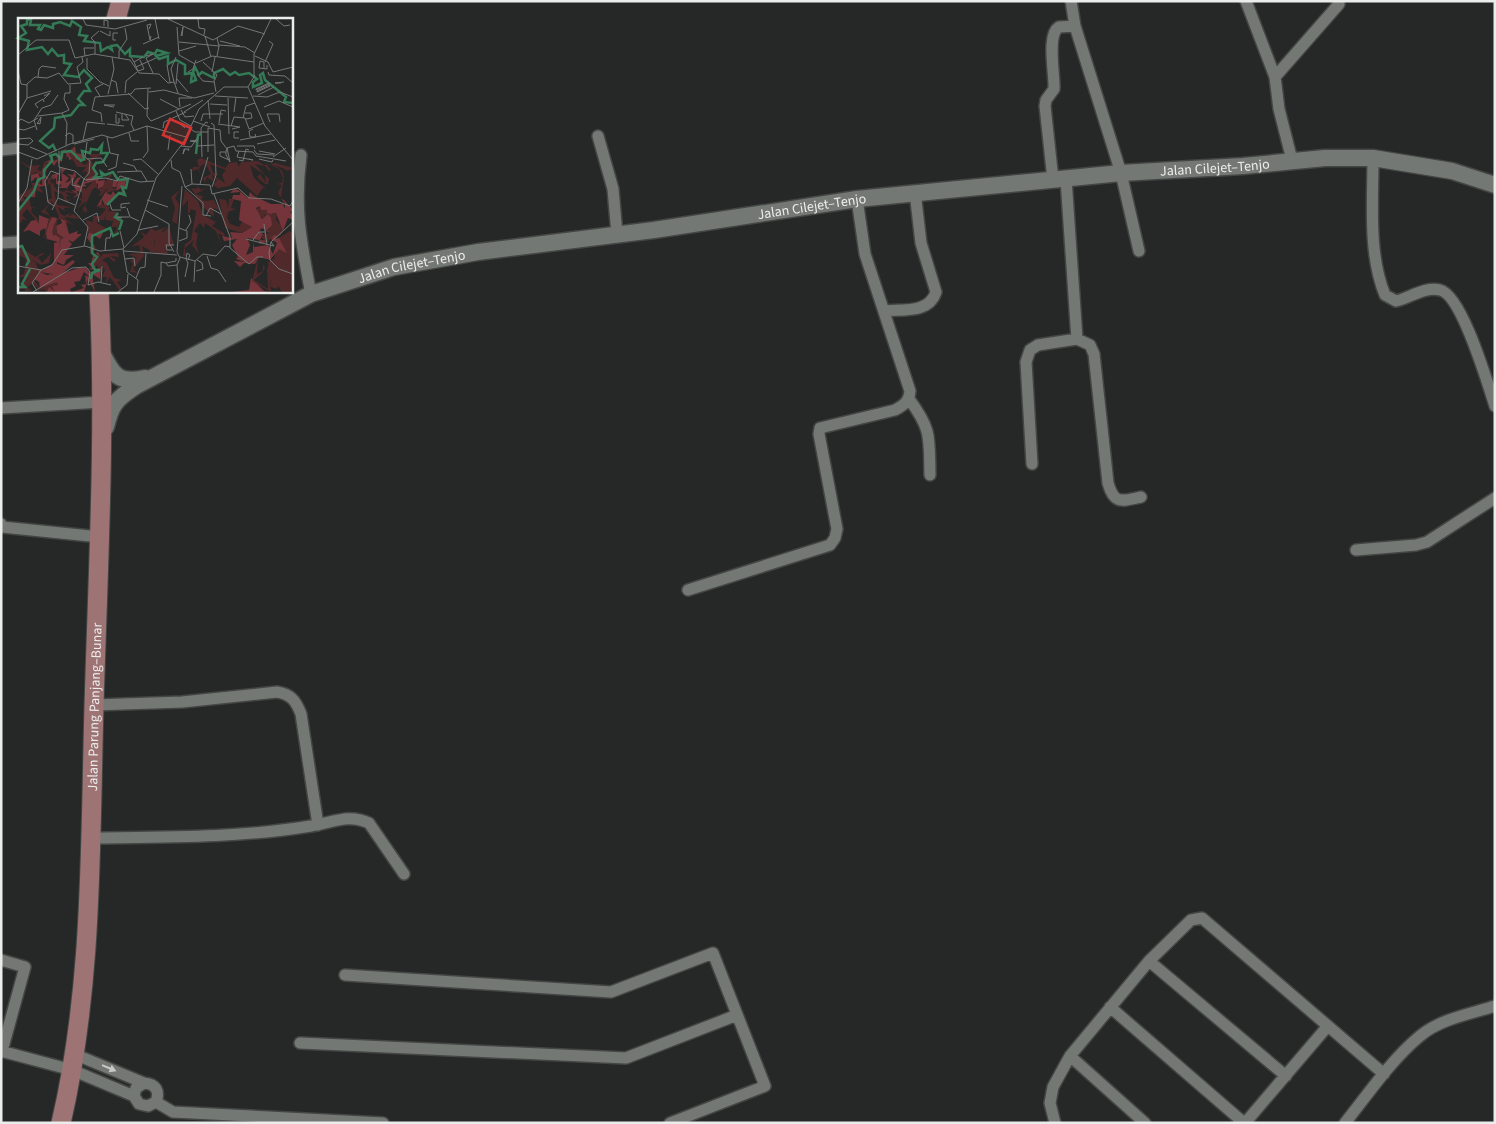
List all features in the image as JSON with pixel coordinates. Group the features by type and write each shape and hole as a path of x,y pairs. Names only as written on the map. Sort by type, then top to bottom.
{"main road":[{"path":"116,18 121,1"},
{"name":"Jalan Cilejet–Tenjo","path":"102,440 111,408 122,395 152,376 311,294 394,268 478,252 915,192 1121,173 1243,166 1292,160 1373,158 1452,171 1495,185"},
{"name":"Jalan Parung Panjang–Bunar","path":"61,1123 73,1062 90,894 102,440 102,353 99,292"},
{"name":"Jalan Cilejet–Tenjo","path":"102,353 114,376 124,380 152,376"}],"street":[{"path":"1071,1 1075,26 1121,173 1139,251"},
{"path":"1246,1 1276,77 1279,109 1292,160"},
{"path":"1276,77 1339,4"},
{"path":"1075,26 1059,27 1054,32 1052,60 1054,89 1046,100 1045,106 1060,179 1076,339"},
{"path":"598,136 613,189 617,234"},
{"path":"1,150 18,148"},
{"path":"301,156 297,188 298,229 311,294"},
{"path":"1373,158 1374,234 1378,268 1386,295 1396,302 1432,289 1438,289 1448,294 1471,336 1495,406"},
{"path":"884,311 922,308 930,304 936,292 921,243 915,192"},
{"path":"688,590 830,545 835,538 837,529 819,434 820,428 894,410 904,405 909,399 910,391 884,311 874,287 865,254 857,199"},
{"path":"1,243 18,242"},
{"path":"1032,464 1026,362 1030,350 1038,344 1076,339 1090,346 1094,354 1108,483 1111,495 1116,499 1125,500 1141,497"},
{"path":"909,399 926,423 929,433 930,475"},
{"path":"1,408 102,402"},
{"path":"1356,550 1416,545 1427,542 1495,498"},
{"path":"1,524 2,527 100,537"},
{"path":"94,705 182,702 277,692 289,696 297,705 301,714 318,825"},
{"path":"91,838 233,836 318,825 347,817 370,824 404,874"},
{"path":"1055,1123 1050,1103 1053,1087 1070,1056 1149,961 1191,920 1202,918 1384,1074"},
{"path":"346,975 611,992 713,953 765,1086 670,1123"},
{"path":"1,960 25,967 2,1051 73,1062 144,1083 151,1083 156,1088 158,1095 156,1102 148,1106 139,1104 134,1096 73,1062"},
{"path":"1149,961 1286,1076"},
{"path":"1345,1123 1384,1074 1420,1036 1432,1028 1495,1006"},
{"path":"1110,1007 1245,1123 1327,1027"},
{"path":"300,1043 626,1058 737,1015"},
{"path":"1070,1056 1145,1123"},
{"path":"134,1096 136,1088 144,1083"},
{"path":"156,1102 173,1112 383,1123"}]}
